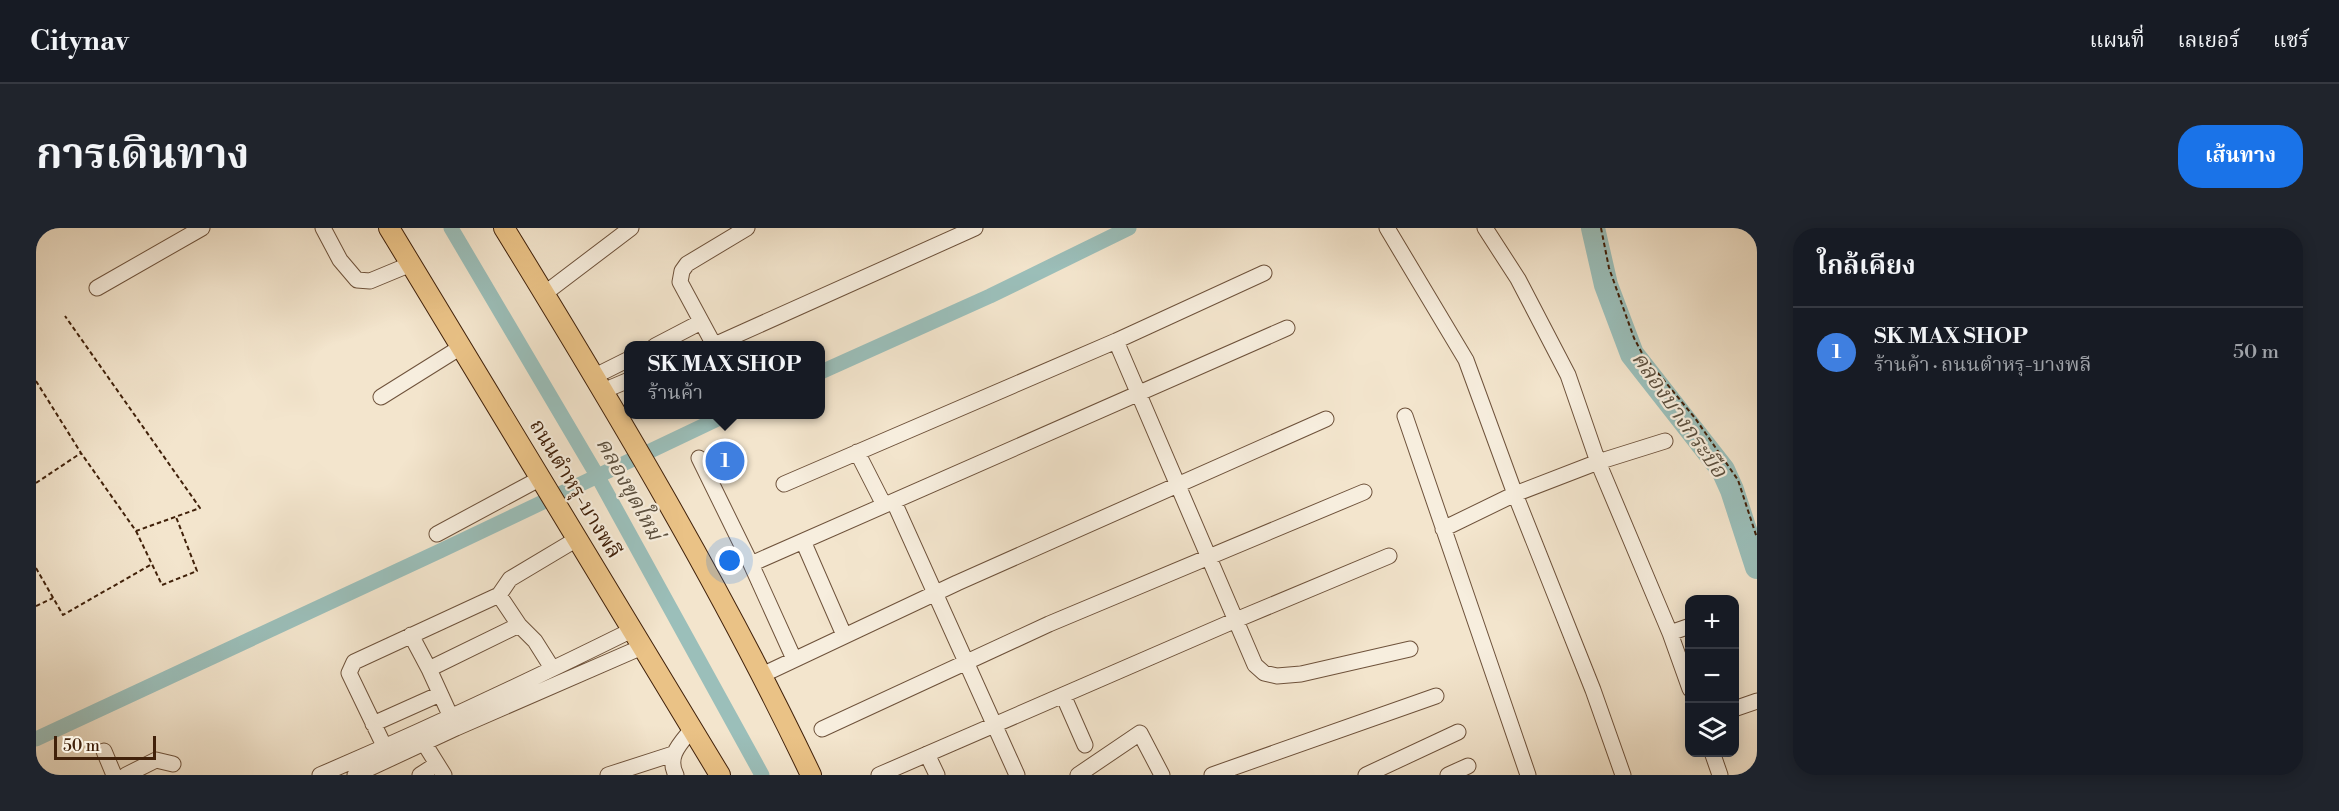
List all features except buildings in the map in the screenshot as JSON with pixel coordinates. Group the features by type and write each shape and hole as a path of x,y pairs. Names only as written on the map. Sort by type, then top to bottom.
{"main road":[{"name":"ถนนตำหรุ-บางพลี","path":"389,228 720,775"},
{"path":"504,228 627,430 711,577 811,775"}],"street":[{"path":"97,288 202,228"},
{"path":"323,228 340,260 357,280 370,281 411,264"},
{"path":"544,294 630,228"},
{"path":"711,341 680,282 682,271 687,264 747,228"},
{"path":"722,341 975,228"},
{"path":"1387,228 1466,360 1515,494 1593,690 1623,775"},
{"path":"1485,228 1518,279 1568,375 1598,462 1670,633 1685,677"},
{"path":"784,484 1116,341 1264,273"},
{"path":"663,341 701,322"},
{"path":"751,564 1287,328"},
{"path":"1116,341 1255,665 1264,673 1277,676 1301,674 1410,649"},
{"path":"381,397 461,347"},
{"path":"599,383 624,362"},
{"path":"599,383 624,380"},
{"path":"1405,416 1528,775"},
{"path":"762,675 844,634 1326,419"},
{"path":"1443,529 1515,494 1598,462 1665,441"},
{"path":"857,452 889,503 935,593 1017,775"},
{"path":"699,458 794,658"},
{"path":"437,534 541,478"},
{"path":"822,729 1049,624 1364,492"},
{"path":"387,753 349,673 354,662 498,596 510,579 573,531"},
{"path":"803,541 844,634"},
{"path":"879,775 1389,556"},
{"path":"498,596 519,625 535,641 552,668"},
{"path":"429,669 519,625"},
{"path":"1670,633 1685,627"},
{"path":"411,635 450,715"},
{"path":"355,775 421,731 450,715 552,668 637,639"},
{"path":"320,775 424,743 637,639"},
{"path":"373,724 440,694"},
{"path":"1063,695 1085,746"},
{"path":"1212,775 1436,696"},
{"path":"1739,707 1757,701"},
{"path":"676,775 672,768 673,754 692,729"},
{"path":"1366,775 1458,732"},
{"path":"1078,775 1140,733 1162,775"},
{"path":"420,775 441,769 424,743"},
{"path":"104,751 114,775"},
{"path":"608,775 673,754"},
{"path":"927,754 937,775"},
{"path":"1713,757 1720,775"},
{"path":"126,775 156,760 173,764"},
{"path":"1448,775 1468,766"}],"path":[{"path":"1601,228 1609,268 1634,338 1643,355 1695,418 1738,480 1757,538"},
{"path":"64,316 200,508 136,531"},
{"path":"36,381 81,453 136,531 162,585 197,571 176,516"},
{"path":"36,483 81,453"},
{"path":"36,568 63,615 152,564"},
{"path":"36,606 53,598"}],"waterway":[{"name":"คลองขุดใหม่","path":"451,228 598,477 762,775"},
{"path":"825,370 990,296 1129,228"},
{"name":"คลองบางกระบือ","path":"1593,228 1606,285 1632,354 1723,470 1732,490 1757,567"},
{"path":"36,739 717,419"}],"place":[{"name":"SK MAX SHOP","path":"725,461"}]}
